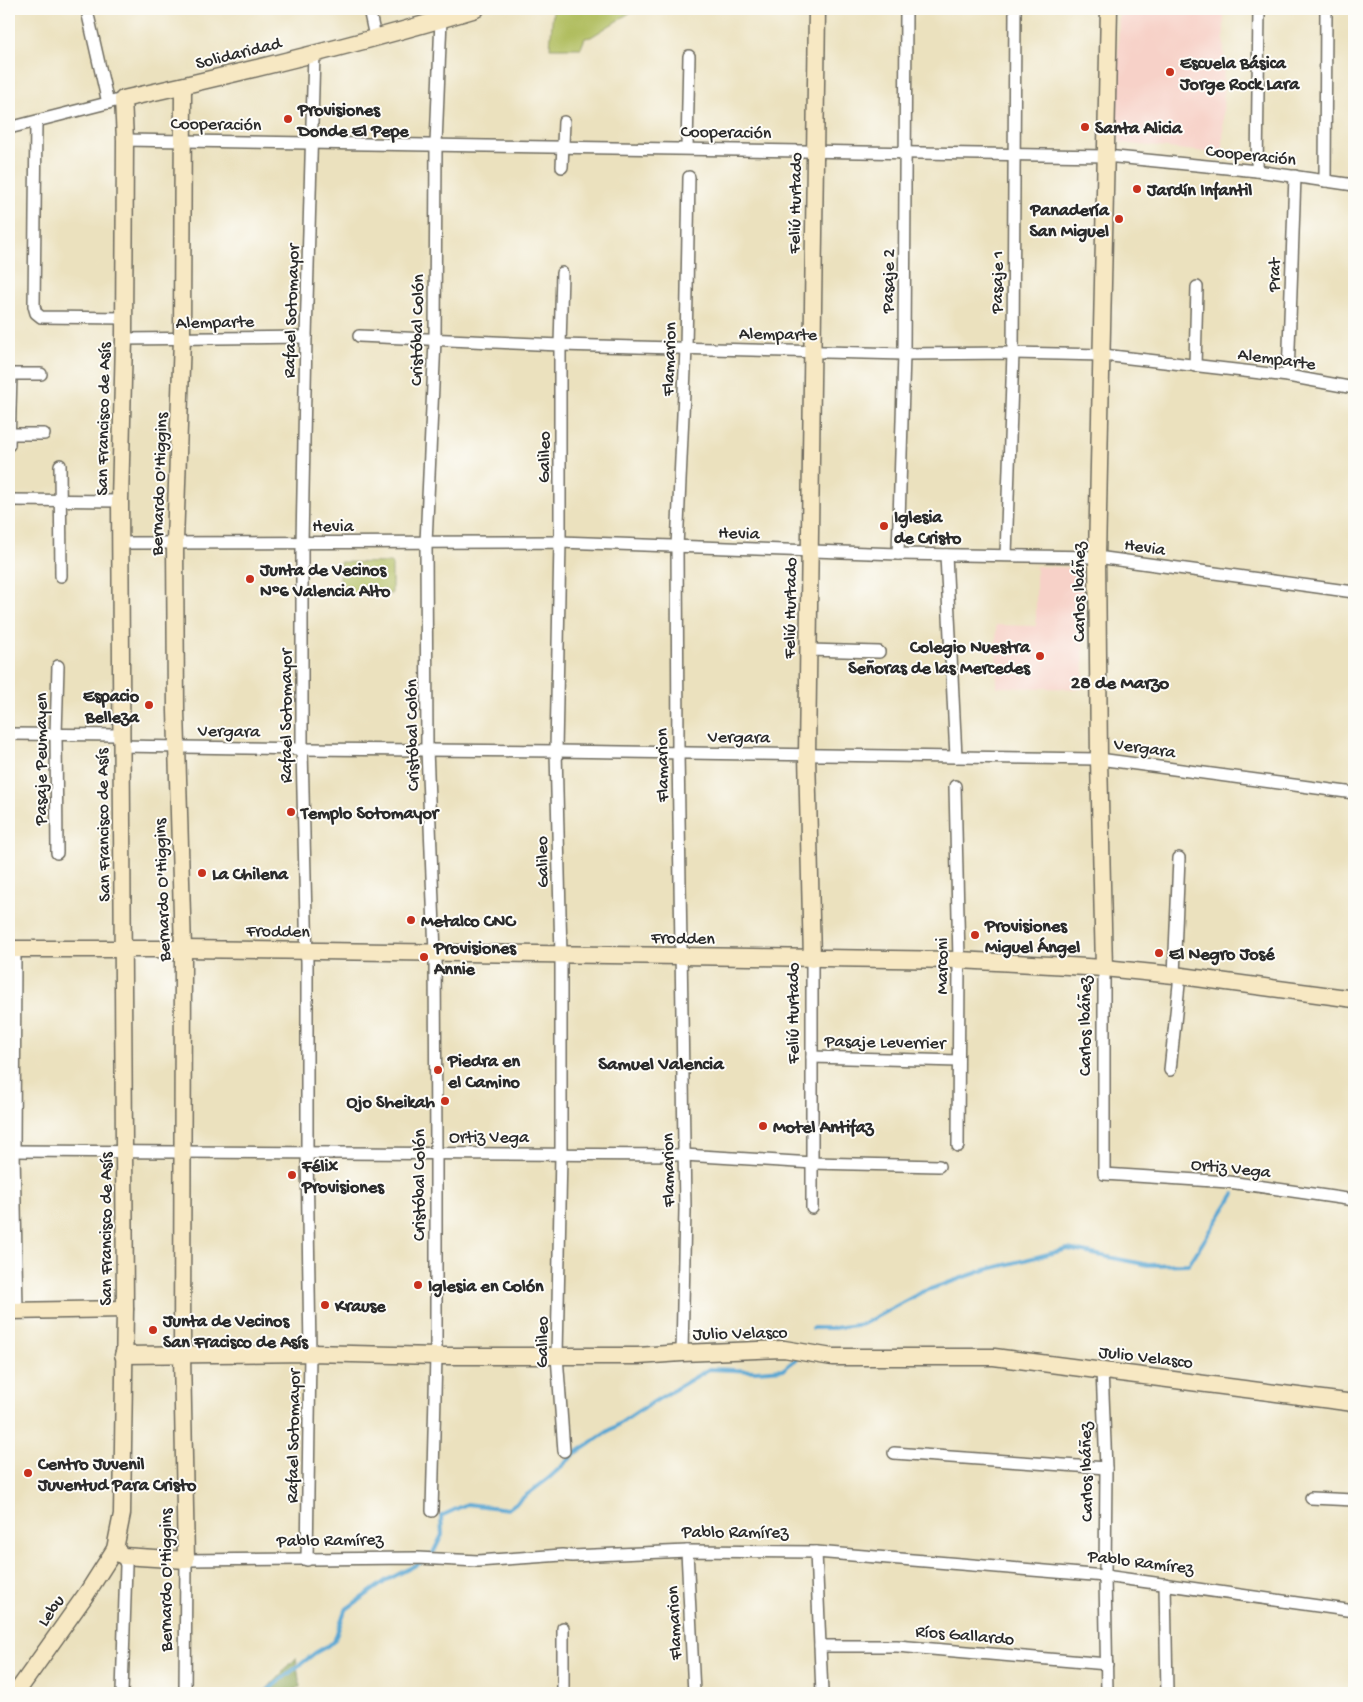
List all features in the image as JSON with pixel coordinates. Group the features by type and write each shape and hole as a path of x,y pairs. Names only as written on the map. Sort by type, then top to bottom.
{"main road":[{"name":"Solidaridad","path":"116,101 314,53 476,9"},
{"name":"Feliú Hurtado","path":"812,959 808,755 817,9"},
{"name":"Carlos Ibáñez","path":"1104,968 1097,558 1103,355 1109,9"},
{"name":"Bernardo O'Higgins","path":"183,86 182,338 175,542 176,747 183,949 182,1355 186,1560"},
{"name":"San Francisco de Asís","path":"116,101 125,140 124,339 120,501 125,1309 122,1514 119,1553"},
{"name":"Frodden","path":"12,949 183,949 958,960 1104,968 1177,975 1354,999"},
{"path":"13,1311 125,1309"},
{"name":"Julio Velasco","path":"123,1355 310,1353 436,1356 638,1356 784,1349 832,1357 994,1357 1354,1403"},
{"name":"Pablo Ramírez","path":"119,1553 186,1560"},
{"name":"Lebu","path":"16,1693 87,1593 119,1553"}],"street":[{"path":"369,9 375,37"},
{"name":"Pasaje 2","path":"898,554 904,354 906,9"},
{"name":"Pasaje 1","path":"1006,555 1013,353 1015,9"},
{"path":"1257,171 1259,9"},
{"path":"1325,181 1326,9"},
{"path":"88,15 116,101"},
{"name":"Cristóbal Colón","path":"432,1511 436,1356 435,953 427,749 426,543 435,340 436,144 441,19"},
{"name":"Rafael Sotomayor","path":"307,1560 310,1353 307,951 302,749 302,543 314,53"},
{"path":"687,148 689,56"},
{"name":"Solidaridad","path":"9,128 116,101"},
{"path":"36,122 34,306 36,313 41,317 124,318"},
{"path":"562,167 564,122"},
{"name":"Cooperación","path":"125,140 1106,156 1257,171 1354,185"},
{"name":"Flamarion","path":"682,1353 685,1209 677,547 686,348 689,176"},
{"name":"Prat","path":"1288,376 1295,176"},
{"name":"Galileo","path":"562,273 556,751 561,955 561,1154 557,1356 564,1451"},
{"path":"1195,366 1197,287"},
{"name":"Alemparte","path":"359,336 560,345 904,354 1013,353 1103,355 1288,376 1354,388"},
{"name":"Alemparte","path":"124,339 306,337"},
{"path":"9,445 10,374 41,374"},
{"path":"9,434 44,434"},
{"path":"60,465 61,576"},
{"path":"9,500 120,501"},
{"name":"Hevia","path":"120,542 560,542 810,552 1097,558 1354,592"},
{"path":"946,555 956,757"},
{"path":"809,650 879,652"},
{"name":"Pasaje Peumayen","path":"57,853 56,734 58,666"},
{"name":"Vergara","path":"9,734 56,734 176,747 1099,759 1354,793"},
{"name":"Marconi","path":"955,786 958,960 958,1146"},
{"path":"1170,1070 1177,975 1178,858"},
{"path":"12,949 11,1151 13,1311"},
{"name":"Feliú Hurtado","path":"812,959 812,1208"},
{"name":"Carlos Ibáñez","path":"1104,968 1104,1174"},
{"name":"Pasaje Leverrier","path":"812,1057 958,1060"},
{"name":"Ortiz Vega","path":"11,1151 124,1150 684,1155 812,1163 939,1166"},
{"name":"Ortiz Vega","path":"1104,1174 1229,1182 1354,1200"},
{"name":"Carlos Ibáñez","path":"1102,1370 1106,1468 1107,1693"},
{"path":"894,1454 1106,1468"},
{"path":"1311,1498 1354,1500"},
{"name":"Flamarion","path":"687,1551 694,1693"},
{"name":"Pablo Ramírez","path":"186,1560 444,1558 478,1561 562,1555 687,1551 816,1552 1105,1576 1354,1611"},
{"path":"816,1552 822,1693"},
{"name":"San Francisco de Asís","path":"119,1553 126,1565 122,1693"},
{"name":"Bernardo O'Higgins","path":"185,1693 186,1560"},
{"path":"1165,1584 1167,1693"},
{"path":"563,1628 563,1693"},
{"name":"Ríos Gallardo","path":"820,1646 897,1646 1107,1664"}],"shaded area":[{"name":"Escuela Básica Jorge Rock Lara","path":"1119,9 1224,9 1223,154 1122,143 1116,136"},
{"name":"Colegio Nuestra Señoras de las Mercedes","path":"1036,566 1078,568 1082,573 1084,689 997,687 996,625 1036,626"}],"green space":[{"path":"551,9 636,9 591,37 585,38 581,48 550,48 553,10"},
{"path":"340,562 392,563 392,594 340,594"},
{"path":"296,1658 300,1687 286,1693 263,1693"}],"waterway":[{"path":"813,1328 834,1328 863,1324 922,1292 985,1270 1068,1249 1148,1265 1189,1264 1234,1194"},
{"path":"431,1557 442,1535 441,1516 467,1504 508,1509 549,1478 576,1453 640,1410 709,1369 756,1371 784,1369 797,1358"},
{"path":"268,1693 269,1689 315,1653 334,1642 345,1610 387,1580 422,1562"}],"place":[{"name":"Escuela Básica Jorge Rock Lara","path":"1170,72"},
{"name":"Provisiones Donde El Pepe","path":"288,119"},
{"name":"Santa Alicia","path":"1085,127"},
{"name":"Jardín Infantil","path":"1137,189"},
{"name":"Panadería San Miguel","path":"1119,219"},
{"name":"Iglesia de Cristo","path":"884,526"},
{"name":"Junta de Vecinos Nº6 Valencia Alto","path":"250,579"},
{"name":"Colegio Nuestra Señoras de las Mercedes","path":"1040,656"},
{"name":"Espacio Belleza","path":"149,705"},
{"name":"Templo Sotomayor","path":"291,812"},
{"name":"La Chilena","path":"202,873"},
{"name":"Metalco CNC","path":"411,920"},
{"name":"Provisiones Miguel Ángel","path":"975,935"},
{"name":"El Negro José","path":"1159,953"},
{"name":"Provisiones Annie","path":"424,957"},
{"name":"Piedra en el Camino","path":"438,1070"},
{"name":"Ojo Sheikah","path":"445,1101"},
{"name":"Motel Antifaz","path":"763,1126"},
{"name":"Félix Provisiones","path":"292,1175"},
{"name":"Iglesia en Colón","path":"418,1285"},
{"name":"Krause","path":"325,1305"},
{"name":"Junta de Vecinos San Fracisco de Asís","path":"153,1330"},
{"name":"Centro Juvenil Juventud Para Cristo","path":"28,1473"}],"district":[{"name":"28 de Marzo","path":"1120,681"},
{"name":"Samuel Valencia","path":"661,1062"}]}
